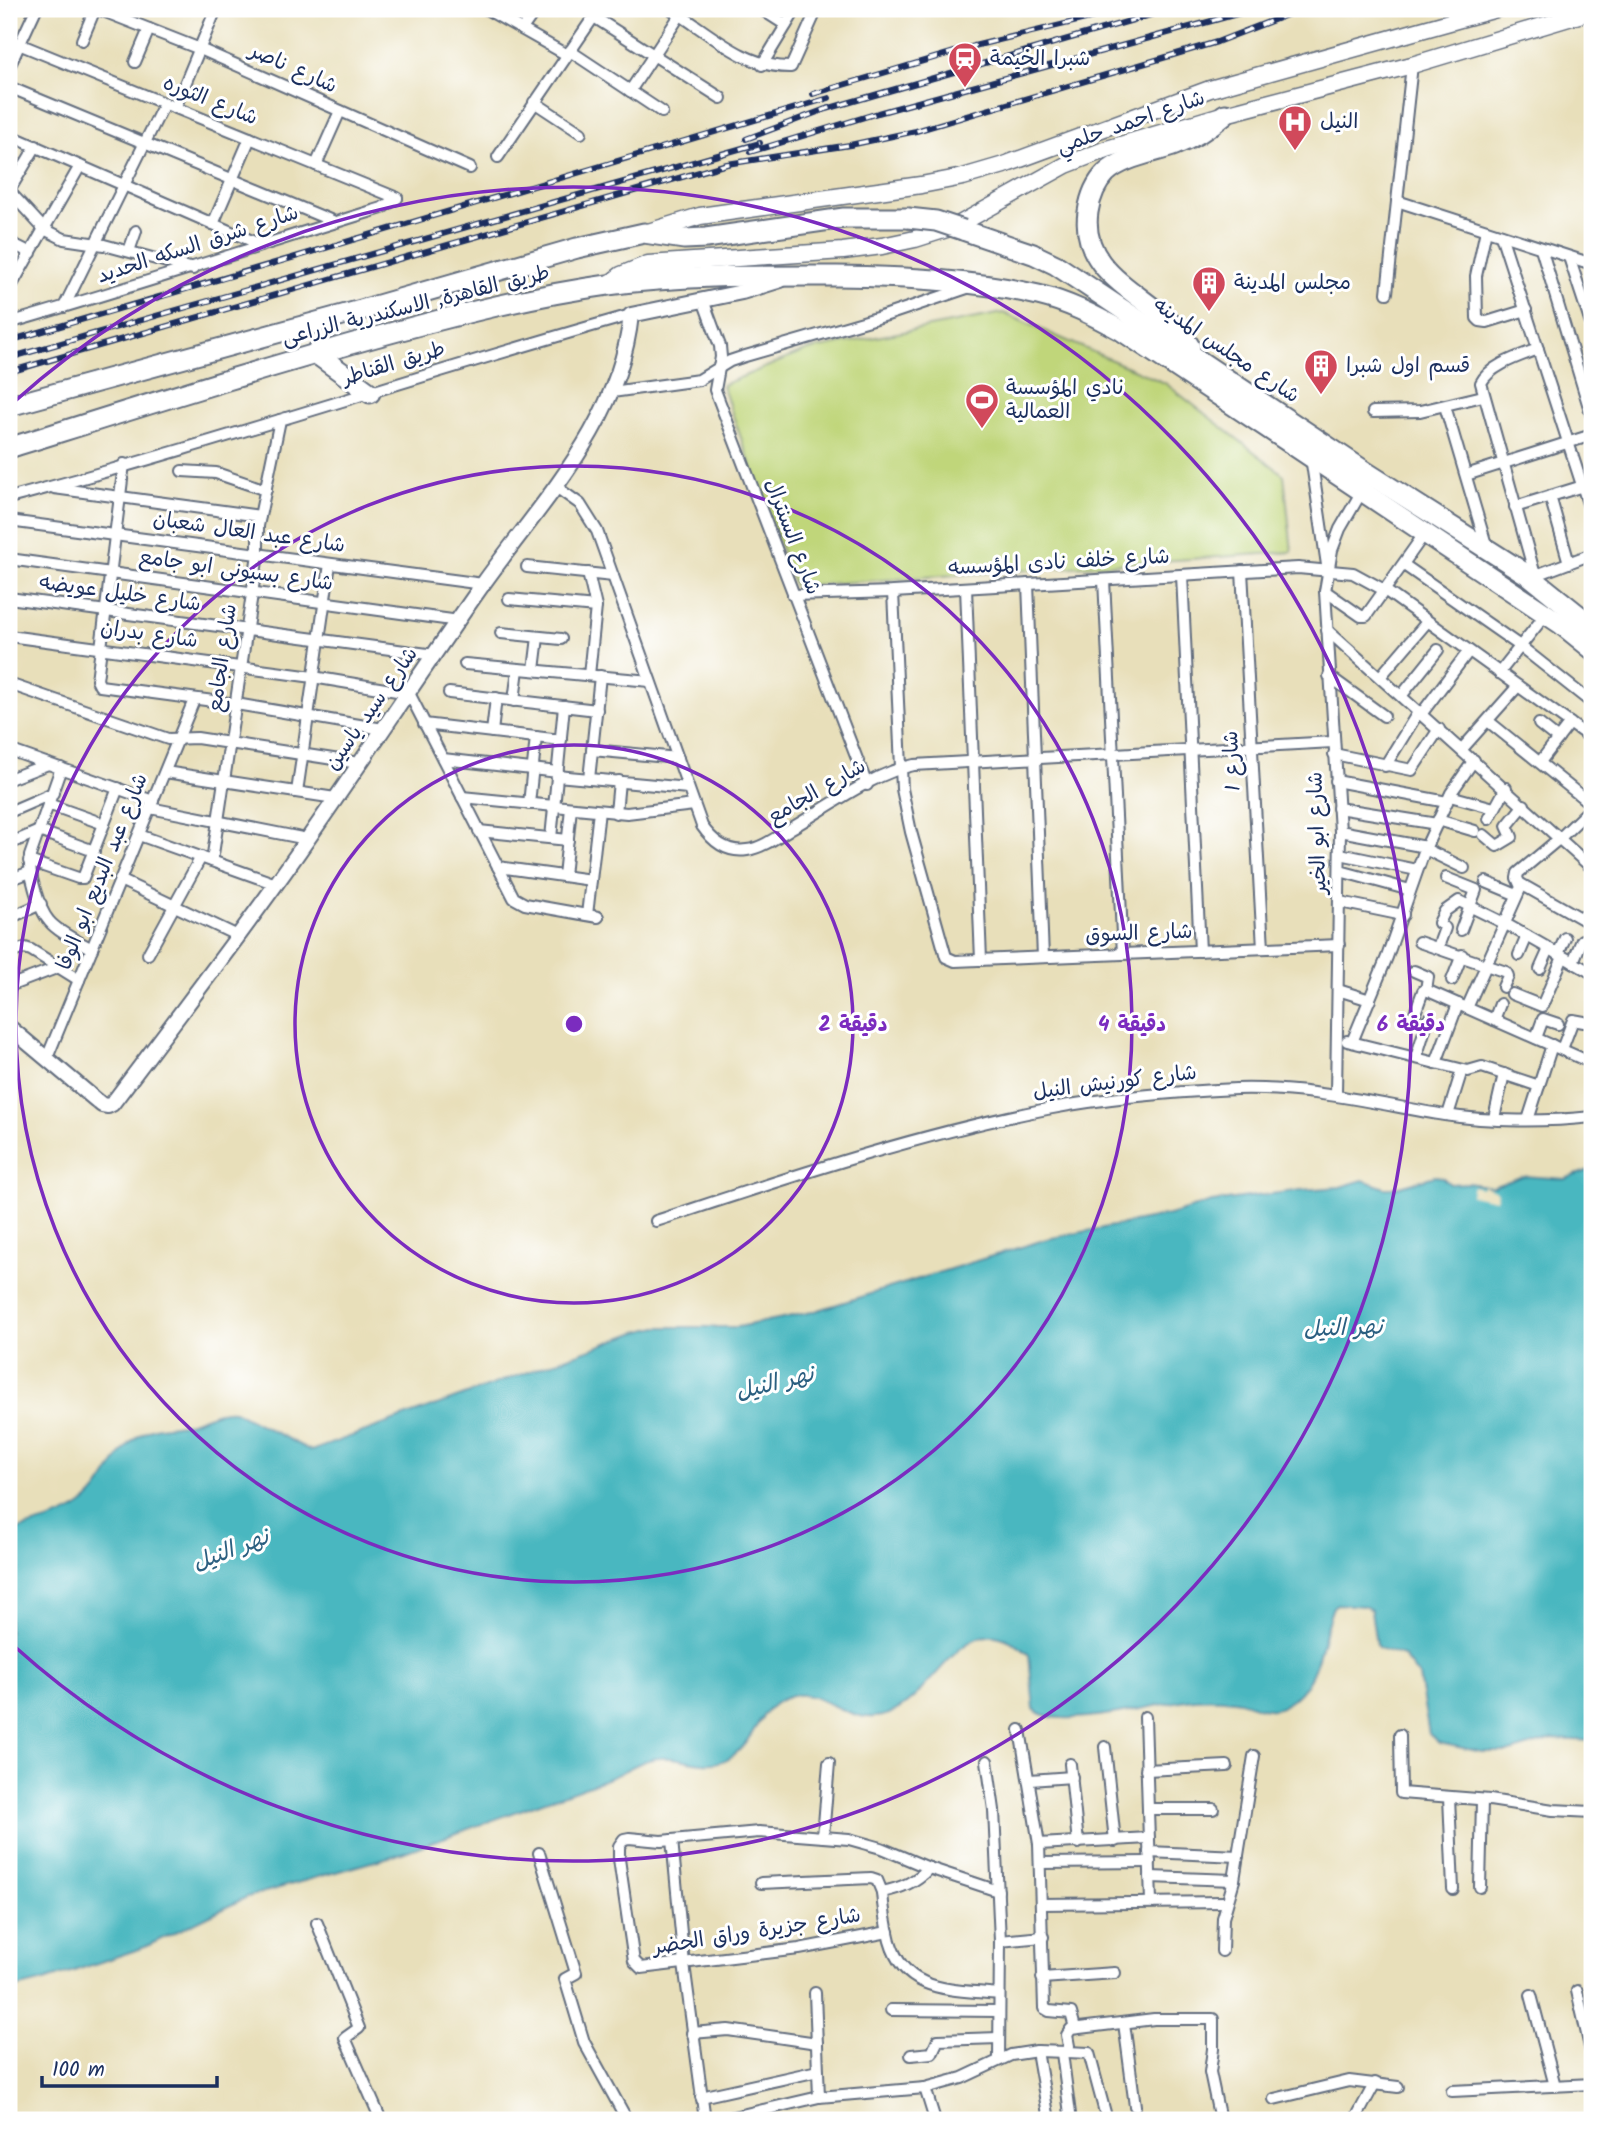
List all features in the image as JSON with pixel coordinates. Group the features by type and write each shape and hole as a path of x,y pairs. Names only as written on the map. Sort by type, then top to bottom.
{"highway":[{"path":"1195,357 1174,326 1112,277 1101,264 1093,249 1088,216 1093,193 1106,173 1119,165 1190,138 1225,114"},
{"name":"طريق القاهرة, الاسكندرية الزراعى","path":"9,405 361,310 530,261 644,233 684,239 706,238 844,218 908,218 936,221 963,230"},
{"name":"شارع مجلس المدينه","path":"963,230 1056,265 1366,472 1488,551 1533,576 1592,626"},
{"name":"طريق القاهرة, الاسكندرية الزراعى","path":"9,448 315,353 545,295 608,285 674,279 792,276 921,279 972,286"},
{"name":"شارع مجلس المدينه","path":"972,286 1038,295 1095,316 1122,331 1546,614 1592,649"},
{"path":"315,353 370,393"}],"main road":[{"name":"شارع احمد حلمي","path":"644,233 700,216 963,177 1004,165 1210,89 1496,9"},
{"name":"شارع احمد حلمي","path":"608,285 627,272 648,264 843,251 915,239 956,226 1066,165 1107,149 1225,114 1412,65 1592,11"}],"street":[{"path":"9,67 14,42 36,9"},
{"path":"82,40 97,9"},
{"name":"شارع ناصر","path":"97,9 200,49 470,168"},
{"path":"175,108 216,9"},
{"path":"486,9 568,53 662,112"},
{"path":"522,29 536,9"},
{"path":"761,9 786,25"},
{"path":"762,65 796,9"},
{"path":"629,91 654,55 678,11 745,58 762,65 791,67 817,9"},
{"path":"498,157 597,13 654,55 722,98"},
{"path":"135,62 149,29"},
{"name":"شارع الثوره","path":"14,42 397,198"},
{"path":"1387,293 1412,65"},
{"path":"9,87 335,222"},
{"path":"64,307 164,103"},
{"path":"534,103 581,134"},
{"path":"316,165 340,111"},
{"path":"9,135 259,244"},
{"path":"213,224 250,138"},
{"path":"36,146 9,191 44,229 76,243 95,243 192,268"},
{"path":"9,290 80,166"},
{"name":"شارع شرق السكه الحديد","path":"9,323 382,208 397,198"},
{"path":"1397,201 1592,264"},
{"path":"1486,230 1476,276 1476,302 1480,321 1487,322 1526,310"},
{"path":"129,251 136,231"},
{"path":"1501,235 1592,516"},
{"path":"9,242 31,253"},
{"path":"1541,248 1592,417"},
{"path":"1569,257 1592,327"},
{"name":"طريق القناطر","path":"9,498 280,420 525,344 631,315 742,292 792,276"},
{"path":"612,392 699,380 742,357 887,315 972,286"},
{"name":"شارع السنترال","path":"703,300 720,346 720,367 715,390 867,785"},
{"name":"شارع سيد ياسين","path":"47,1058 102,1105 108,1106 276,884 483,584 556,487 596,426 612,392 627,347 631,315"},
{"path":"1538,349 1504,363 1482,379 1483,396 1533,576 1592,554"},
{"path":"1373,412 1420,411 1483,396"},
{"path":"1445,406 1488,551"},
{"name":"شارع الجامع","path":"212,861 258,554 260,516 280,420"},
{"path":"1466,475 1592,435"},
{"name":"شارع ابو الخير","path":"1311,457 1328,572"},
{"path":"124,464 97,680 100,686 236,704 383,729"},
{"path":"182,471 216,473 266,490"},
{"path":"1516,507 1583,486"},
{"name":"شارع الجامع","path":"556,487 580,505 597,531 702,826 717,843 726,848 748,850 759,847 901,767 1334,742"},
{"path":"48,488 260,516"},
{"name":"شارع ابو الخير","path":"1336,1094 1340,831 1325,591 1340,529 1362,491"},
{"path":"1550,496 1569,563"},
{"name":"شارع عبد العال شعبان","path":"9,521 483,584"},
{"path":"1325,591 1361,616 1366,616 1426,533"},
{"name":"شارع بسيونى ابو جامع","path":"9,559 459,621"},
{"path":"297,792 330,564"},
{"path":"1404,565 1520,646 1592,703"},
{"path":"527,567 613,576"},
{"name":"شارع خلف نادى المؤسسه","path":"793,595 893,592 1298,568 1328,572 1340,570 1353,573 1386,591 1592,739"},
{"name":"شارع 1","path":"1242,571 1263,948"},
{"path":"588,573 596,607 597,710 589,779"},
{"path":"1182,575 1200,951"},
{"path":"1104,580 1123,954"},
{"path":"1028,584 1042,957"},
{"path":"966,588 981,960"},
{"path":"893,592 901,767"},
{"name":"شارع خليل عويضه","path":"9,598 435,655"},
{"path":"509,599 596,607"},
{"path":"1499,673 1546,614"},
{"path":"1380,677 1427,622"},
{"path":"1327,629 1592,868"},
{"path":"501,633 561,639"},
{"name":"شارع بدران","path":"9,636 409,692"},
{"path":"534,670 538,637"},
{"path":"1402,695 1438,650"},
{"path":"1385,765 1420,712 1468,652"},
{"path":"465,664 650,681"},
{"path":"514,701 518,669"},
{"path":"1329,676 1384,716"},
{"path":"9,684 168,739 197,738 359,763"},
{"path":"1462,749 1518,686"},
{"path":"409,692 514,898 519,902 592,916 591,880 599,811"},
{"path":"449,693 597,710"},
{"path":"492,732 496,698"},
{"name":"شارع عبد البديع ابو الوفا","path":"47,1058 194,700"},
{"path":"551,838 564,706"},
{"path":"1436,1063 1486,964 1519,889 1518,873 1560,838 1592,806 1488,720"},
{"path":"1539,762 1570,723"},
{"path":"424,724 561,740"},
{"path":"1539,724 1558,739"},
{"path":"1334,754 1412,770 1439,729"},
{"path":"529,804 536,737"},
{"path":"9,750 118,788 151,805 307,839"},
{"path":"592,750 678,758"},
{"path":"443,759 533,769 589,779 688,788"},
{"path":"1352,1042 1403,915 1426,848 1448,799 1474,760"},
{"path":"9,779 48,764"},
{"name":"شارع السوق","path":"901,767 906,810 944,953 950,960 1339,945"},
{"path":"61,768 30,866 49,921 92,950"},
{"path":"165,772 335,798"},
{"path":"1336,781 1494,808"},
{"path":"616,813 619,782"},
{"path":"9,880 30,866 78,878 85,876 118,788"},
{"path":"1489,819 1506,789"},
{"path":"462,797 616,813 694,806"},
{"path":"9,812 50,799 104,824"},
{"path":"1338,808 1438,822 1480,833 1497,846 1512,837 1507,826 1524,805"},
{"path":"564,876 571,808"},
{"path":"9,844 40,831 94,851"},
{"path":"479,831 568,840"},
{"path":"1340,831 1426,848 1464,868"},
{"path":"139,835 276,884"},
{"path":"1340,854 1418,870"},
{"path":"148,954 201,857"},
{"path":"498,867 591,880"},
{"path":"1340,871 1410,890"},
{"path":"1446,878 1476,890 1461,930"},
{"path":"120,880 237,936"},
{"path":"1486,881 1519,889 1586,921"},
{"path":"1438,947 1445,911 1452,908 1457,901 1504,923 1592,973"},
{"path":"1340,902 1403,915"},
{"path":"9,918 41,904"},
{"path":"1519,955 1527,936"},
{"path":"1419,942 1462,955 1508,974 1508,991 1542,1006 1565,938"},
{"path":"1541,969 1582,940"},
{"path":"9,953 25,948 79,980"},
{"path":"1452,980 1462,955"},
{"path":"9,986 59,967"},
{"path":"1414,971 1427,977 1426,990 1423,991 1415,1013"},
{"path":"1338,990 1370,1000"},
{"path":"1426,990 1592,1060"},
{"path":"1494,1020 1500,1004"},
{"path":"1416,1058 1428,1018"},
{"path":"1536,1038 1543,1019 1558,1024"},
{"path":"1528,1120 1539,1086 1557,1047 1573,1020 1584,1022"},
{"path":"9,1027 47,1058"},
{"path":"1337,1038 1462,1070 1472,1071 1482,1067 1539,1086"},
{"path":"1448,1115 1462,1070"},
{"path":"1494,1118 1504,1074"},
{"name":"شارع كورنيش النيل","path":"656,1221 864,1154 1048,1109 1113,1100 1236,1089 1297,1090 1336,1094 1448,1115 1528,1120 1592,1117"},
{"path":"1145,1717 1151,1902"},
{"path":"1020,1730 1040,1844 1044,2008 1072,2014 1075,2028"},
{"path":"1400,1735 1401,1793 1592,1812"},
{"path":"1105,1747 1115,1841"},
{"path":"1222,1951 1223,1917 1234,1880 1254,1756"},
{"path":"987,1761 994,1810 998,1891 999,2059"},
{"path":"822,1837 829,1763"},
{"path":"1070,1764 1078,1843"},
{"path":"1146,1770 1227,1766"},
{"path":"1030,1780 1072,1777"},
{"path":"1449,1797 1453,1889"},
{"path":"1480,1887 1482,1800"},
{"path":"1148,1809 1213,1809"},
{"path":"705,2120 692,2033 671,1840 759,1832 867,1843 929,1868 998,1891"},
{"path":"1040,1844 1149,1838"},
{"name":"شارع جزيرة وراق الحضر","path":"671,1840 624,1839 618,1851 634,1961 638,1966 646,1969 799,1949 888,1933"},
{"path":"539,1853 576,1973 565,1979 579,2030 627,2120"},
{"path":"1040,1863 1149,1857 1238,1856"},
{"path":"882,1892 909,1884 929,1868"},
{"path":"1150,1877 1234,1880"},
{"path":"761,1883 871,1878 877,1880 882,1892 888,1933 902,1968 920,1982 938,1987 999,1994"},
{"path":"1041,1904 1227,1902"},
{"path":"317,1923 359,2028 345,2038 381,2120"},
{"path":"1000,1941 1043,1937"},
{"path":"1042,1978 1115,1973"},
{"path":"1577,1991 1592,2056"},
{"path":"816,1993 819,2097"},
{"path":"1531,1995 1555,2086"},
{"path":"891,2010 998,2011"},
{"path":"1070,2115 1064,2052 1069,2046 1067,2035 1070,2030 1154,2020 1213,2019 1210,2071 1220,2120"},
{"path":"1124,2023 1135,2106"},
{"path":"692,2033 727,2030 817,2043"},
{"path":"911,2055 932,2053 938,2040 999,2038"},
{"path":"1037,2051 1049,2120"},
{"path":"720,2120 819,2097 925,2088 962,2078 999,2059 1037,2051 1089,2053 1107,2120"},
{"path":"702,2097 818,2071"},
{"path":"1274,2099 1349,2081 1398,2087"},
{"path":"1355,2120 1375,2083"},
{"path":"1452,2091 1592,2084"},
{"path":"925,2088 935,2120"}],"green space":[{"name":"نادي المؤسسة العمالية","path":"1003,313 1165,383 1284,475 1292,552 794,586 722,385 808,350"}],"water":[{"name":"نهر النيل","path":"1592,1169 1592,1741 1553,1739 1510,1752 1482,1752 1439,1743 1429,1734 1419,1677 1403,1656 1376,1645 1371,1610 1364,1606 1337,1604 1333,1607 1317,1660 1306,1685 1285,1705 1272,1709 1234,1700 1204,1699 1101,1716 1060,1718 1044,1715 1034,1709 1029,1655 1007,1639 988,1636 970,1642 954,1654 924,1688 889,1714 864,1717 807,1696 797,1695 784,1699 765,1713 739,1750 721,1762 704,1763 670,1758 648,1760 612,1777 396,1855 247,1897 145,1947 9,1990 9,1532 54,1519 79,1507 90,1499 128,1446 151,1429 187,1423 222,1411 234,1411 311,1451 637,1332 658,1327 738,1327 812,1312 1047,1239 1169,1215 1212,1202 1340,1187 1363,1180 1393,1188 1435,1176 1442,1177 1450,1184 1468,1183 1492,1187 1523,1176 1565,1179"}],"pier":[{"path":"1483,1185 1498,1192 1496,1200 1471,1195 1473,1186 1482,1188"}],"railway":[{"path":"813,94 974,46 1127,9"},
{"path":"746,139 823,110 1171,9"},
{"path":"750,152 878,113 1255,9"},
{"path":"9,372 727,164 850,145 916,131 1217,42 1302,9"},
{"path":"9,341 829,98"},
{"path":"9,358 760,143"}],"place":[{"name":"شبرا الخيمة","path":"965,89"},
{"name":"النيل","path":"1295,152"},
{"name":"مجلس المدينة","path":"1209,313"},
{"name":"قسم اول شبرا","path":"1321,396"},
{"name":"نادي المؤسسة العمالية","path":"982,430"}]}
